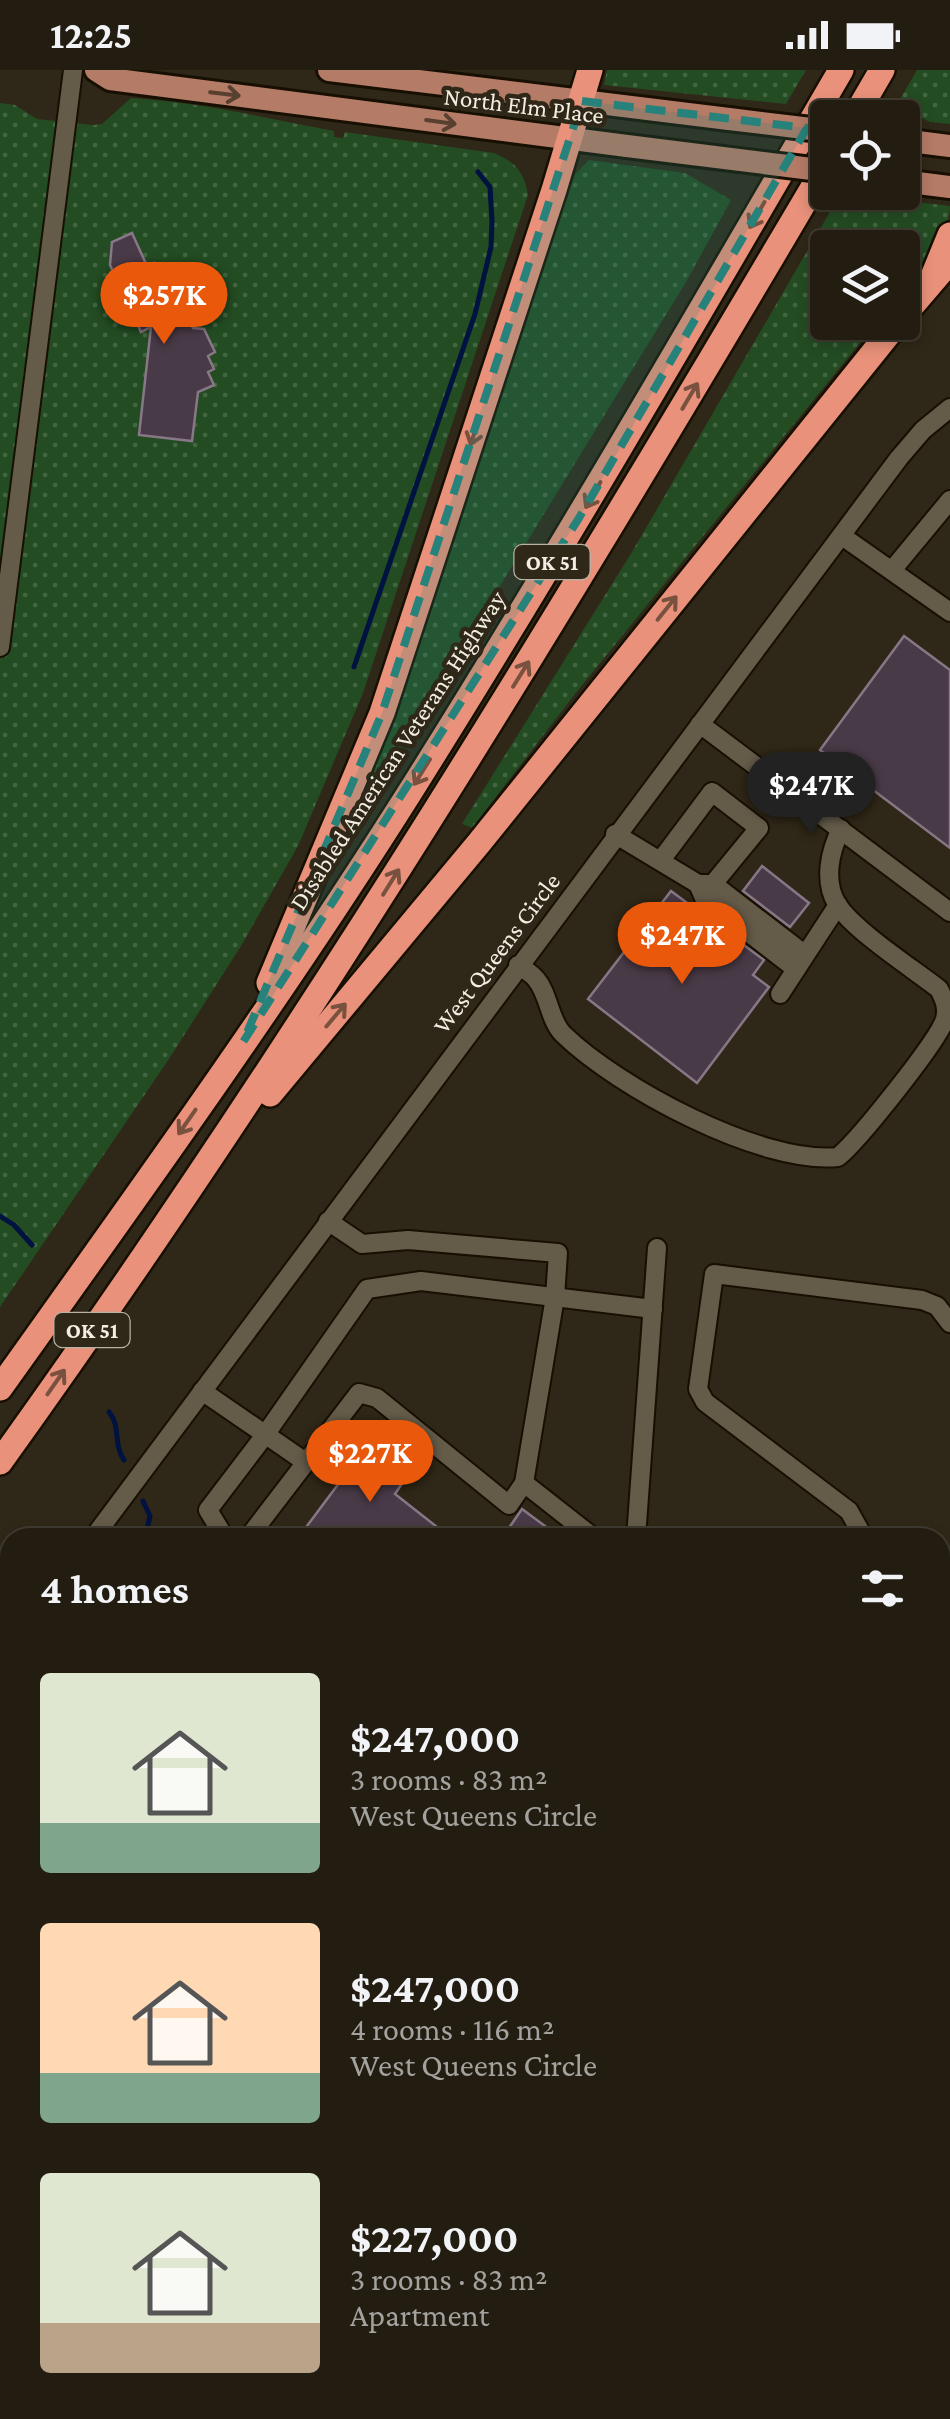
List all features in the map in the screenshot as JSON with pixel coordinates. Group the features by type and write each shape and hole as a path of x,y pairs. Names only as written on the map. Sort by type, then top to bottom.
{"highway":[{"path":"244,1042 382,714 590,70"},
{"name":"Disabled American Veterans Highway","path":"0,1388 244,1042 407,796 579,518 842,70"},
{"path":"864,100 882,70"},
{"name":"OK 51","path":"0,1462 309,1010 626,504 810,192"},
{"path":"930,283 950,236"},
{"path":"920,295 950,261"},
{"path":"184,1198 479,844 884,340"}],"main road":[{"name":"North Elm Place","path":"96,70 110,79 810,170"},
{"name":"North Elm Place","path":"330,70 810,129"},
{"path":"920,142 950,146"},
{"path":"920,183 949,186"}],"street":[{"path":"0,647 73,70"},
{"name":"West Queens Circle","path":"100,1528 899,458 922,430 950,408"},
{"path":"893,569 950,500"},
{"path":"842,536 950,612"},
{"path":"700,724 950,912"},
{"path":"661,860 712,792 759,828 706,884 704,898 800,962"},
{"path":"518,965 537,980 560,1031 618,1078 684,1113 762,1146 822,1159 838,1158 935,1039 947,1012 938,989 838,905 830,860 841,829"},
{"path":"616,834 645,854 706,884"},
{"path":"780,994 838,905"},
{"path":"255,1528 359,1393 377,1398 509,1505 524,1484 558,1253 408,1240 362,1244 328,1220"},
{"path":"637,1528 657,1248"},
{"path":"858,1528 849,1511 705,1402 698,1389 714,1274 922,1300 938,1306 950,1323"},
{"path":"219,1528 208,1510 367,1289 420,1281 652,1309"},
{"path":"202,1392 304,1461"},
{"path":"524,1484 581,1528"}],"highlighted area":[{"path":"582,101 807,128 579,518 243,1042 382,713"}],"green space":[{"path":"607,70 806,70 786,104 604,85"},
{"path":"917,70 950,70 950,124 920,117 920,100 900,100"},
{"path":"131,98 258,116 334,131 334,137 343,138 345,132 494,153 517,168 528,195 363,693 298,846 241,946 167,1062 0,1307 0,103 15,105 37,119 93,125 102,124"},
{"path":"589,160 685,173 731,200 686,282 364,808 356,801 575,174"},
{"path":"920,202 950,206 945,228 920,268 920,230 819,230 831,210 920,210"},
{"path":"810,246 810,340 862,340 575,694 472,828 462,824 632,552"}],"building":[{"path":"132,233 147,266 154,263 170,299 178,296 193,328 204,329 215,352 208,356 214,369 208,372 214,385 198,392 192,441 139,435 151,327 141,332 110,265 112,242"},
{"path":"904,636 950,670 950,848 820,750"},
{"path":"762,866 809,903 790,927 743,891"},
{"path":"671,891 764,960 753,975 769,987 697,1083 588,999"},
{"path":"369,1443 409,1473 395,1494 438,1528 305,1528"},
{"path":"522,1509 545,1526 544,1528 509,1528"}],"waterway":[{"path":"354,667 475,314 491,247 492,221 490,187 478,172"},
{"path":"0,1216 32,1245"},
{"path":"109,1412 124,1460"},
{"path":"143,1501 150,1516 147,1528"}]}
